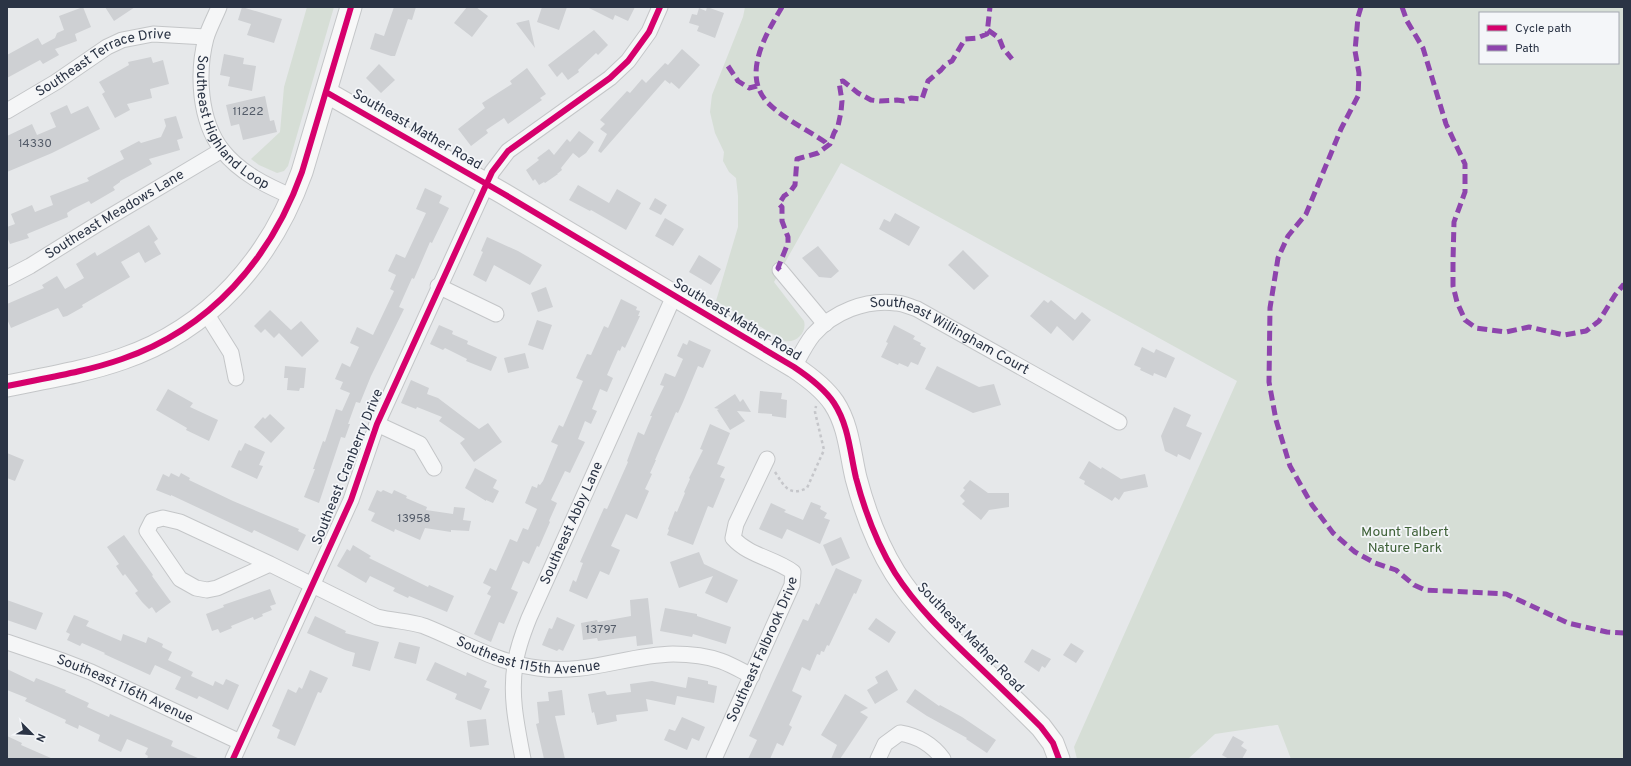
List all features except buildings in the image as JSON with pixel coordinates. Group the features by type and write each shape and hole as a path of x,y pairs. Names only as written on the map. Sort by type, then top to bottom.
{"street":[{"name":"Southeast Highland Loop","path":"219,7 206,37 201,77 207,119 214,137 222,150 248,174 293,197"},
{"path":"7,386 80,371 123,359 157,344 206,314 236,285 277,230 293,197 302,172 351,7"},
{"name":"Southeast Cranberry Drive","path":"232,759 351,500 377,424 438,286 492,172 508,151 610,78 628,61 649,32 660,7"},
{"name":"Southeast Terrace Drive","path":"7,111 18,106 56,82 106,47 122,40 153,34 206,37"},
{"name":"Southeast Mather Road","path":"326,92 486,184 794,367 827,394 844,424 856,477 868,519 886,557 905,589 929,617 1041,727 1053,743 1059,759"},
{"name":"Southeast Meadows Lane","path":"7,278 30,266 222,150"},
{"path":"780,270 825,324"},
{"path":"438,286 496,314"},
{"name":"Southeast Abby Lane","path":"523,759 514,717 512,693 515,664 520,643 529,618 674,296"},
{"name":"Southeast Willingham Court","path":"794,367 813,335 825,324 850,308 872,303 897,303 917,309 1118,422"},
{"path":"206,314 231,353 236,378"},
{"path":"377,424 420,444 434,468"},
{"name":"Southeast Falbrook Drive","path":"714,759 792,585 793,572 783,565 740,546 734,538 736,524 767,458"},
{"name":"Southeast 115th Avenue","path":"270,564 217,588 207,590 196,588 180,579 148,532 152,521 163,518 180,522 270,564 377,617 424,626 492,657 515,664 563,670 590,668 648,656 674,654 699,656 721,661 752,676"},
{"name":"Southeast 116th Avenue","path":"7,642 91,672 240,742"},
{"path":"878,759 885,744 900,733 913,735 926,742 943,759"}],"path":[{"path":"767,458 786,488 792,491 800,491 807,488 824,450 815,412 816,405 827,394"}],"green space":[{"path":"307,7 334,7 288,166 284,171 277,173 259,165 251,159 280,132 284,87"},
{"name":"Mount Talbert Nature Park","path":"745,7 1624,7 1624,759 1291,759 1278,725 1276,725 1215,734 1188,759 1077,759 1074,747 1237,381 841,163 774,282 804,321 805,325 800,336 793,340 785,341 716,301 738,227 738,196 736,178 729,172 723,161 724,152 715,133 710,112 712,95 743,17"}],"marked path":[{"path":"782,7 769,29 759,55 756,67 760,92 774,109 825,142 828,146"},
{"path":"780,270 778,268 788,243 788,237 782,221 782,207 779,204 784,196 790,192 795,185 797,159 818,153 830,144 838,126 841,112 842,101 839,82 843,81 858,93 871,100 904,101 911,98 922,99 928,81 946,64 952,61 965,39 977,38 987,34 990,7"},
{"path":"1361,7 1358,17 1355,51 1359,73 1358,96 1341,129 1306,214 1288,236 1278,258 1270,308 1269,382 1276,420 1290,466 1312,505 1333,533 1355,552 1375,563 1396,570 1414,585 1425,590 1506,594 1568,623 1607,632 1624,633"},
{"path":"1402,7 1407,21 1423,48 1446,124 1465,164 1465,192 1454,222 1453,261 1453,286 1457,302 1465,320 1476,328 1506,332 1529,327 1564,335 1586,331 1599,321 1615,295 1624,284"},
{"path":"988,30 999,38 1003,48 1012,59"},
{"path":"728,66 738,81 749,88 757,86"}],"cycle path":[{"path":"7,386 94,368 154,346 183,329 209,310 233,287 255,261 273,234 289,204 302,172 351,7"},
{"path":"233,759 351,500 377,424 492,172 508,151 610,78 628,61 649,32 660,7"},
{"path":"326,92 504,194 794,367 821,388 834,403 843,421 863,503 877,539 895,573 921,608 1041,727 1053,743 1059,759"}]}
